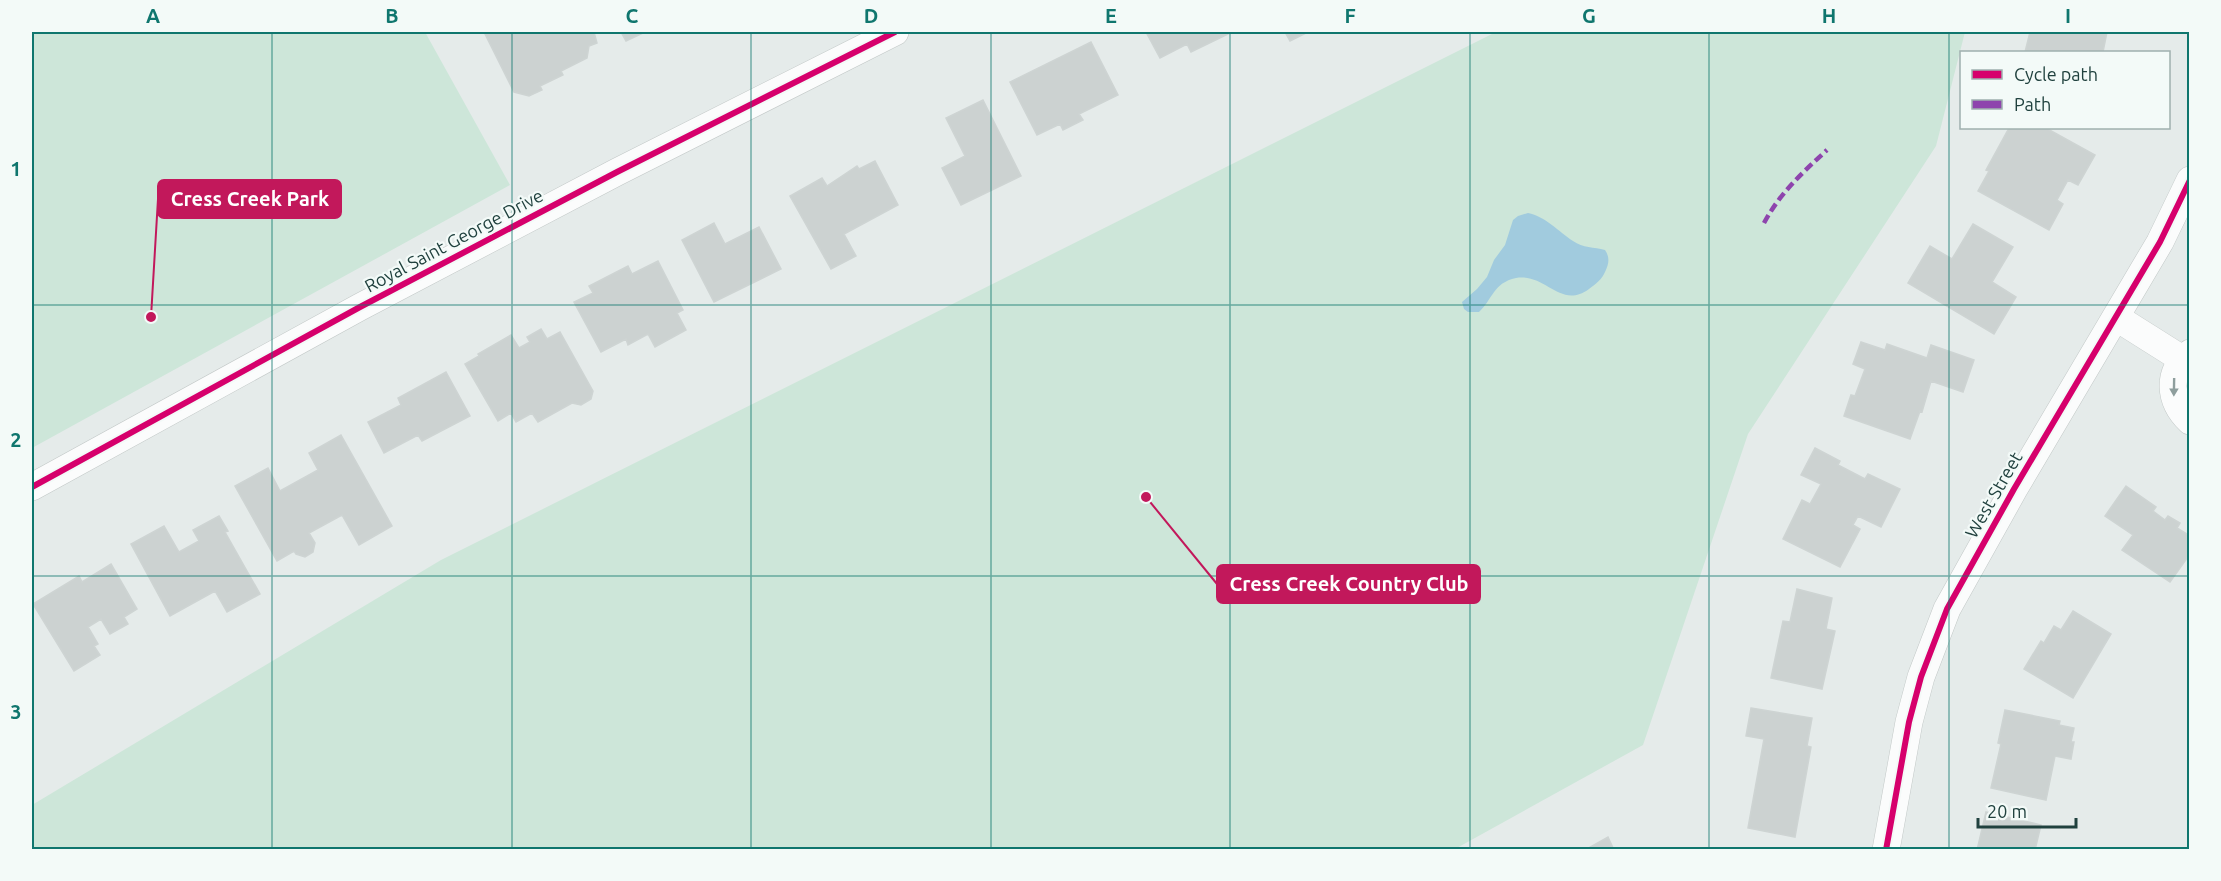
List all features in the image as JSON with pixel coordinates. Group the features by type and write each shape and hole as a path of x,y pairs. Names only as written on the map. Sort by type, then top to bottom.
{"street":[{"name":"Royal Saint George Drive","path":"32,487 360,307 617,172 895,32"},
{"name":"West Street","path":"1886,849 1909,722 1921,677 1947,609 2014,489 2117,318 2160,242 2190,180"},
{"path":"2117,318 2186,356 2175,371 2172,385 2174,399 2180,412 2190,422"}],"green space":[{"path":"32,32 425,32 510,185 32,448"},
{"path":"1496,32 1965,32 1936,146 1748,434 1643,745 1455,849 32,850 32,805 441,560"}],"water":[{"path":"1528,213 1546,221 1577,243 1605,250 1608,261 1604,275 1589,289 1570,295 1527,278 1508,280 1498,288 1479,312 1468,312 1464,309 1462,302 1487,277 1494,260 1505,245 1513,220"}],"building":[{"path":"484,32 594,32 597,43 589,46 587,58 561,71 563,75 540,86 542,90 529,96 514,92"},
{"path":"621,32 645,32 626,41"},
{"path":"1146,32 1232,32 1191,52 1187,44 1160,58"},
{"path":"1285,32 1308,32 1290,41"},
{"path":"2030,32 2107,32 2103,51 2025,51"},
{"path":"1091,42 1118,95 1079,114 1083,120 1063,130 1060,124 1037,135 1010,82"},
{"path":"983,100 1021,176 961,205 942,168 965,156 946,118"},
{"path":"2008,129 2048,129 2095,155 2078,185 2068,180 2057,200 2063,204 2049,230 1978,191 1989,171 1986,170"},
{"path":"875,161 898,205 844,234 856,256 831,269 790,196 822,178 827,186 857,166 859,169"},
{"path":"714,223 725,244 759,227 781,269 714,302 682,240"},
{"path":"1973,224 2013,247 1992,282 2016,297 1994,334 1908,283 1930,246 1952,259"},
{"path":"658,261 683,310 677,313 686,330 655,347 648,334 628,345 626,339 601,352 574,302 593,293 589,286 628,266 632,274"},
{"path":"541,329 547,339 560,332 593,391 591,399 581,405 572,403 538,422 532,413 516,422 511,413 498,421 465,364 511,335 519,348 530,342 527,337"},
{"path":"1861,342 1885,350 1887,344 1927,358 1931,345 1974,360 1963,392 1931,381 1922,412 1920,411 1910,439 1844,416 1851,395 1855,396 1865,369 1853,364"},
{"path":"446,372 470,416 422,441 418,435 384,453 368,422 401,405 398,398"},
{"path":"341,435 392,526 359,545 342,515 309,533 315,543 313,552 305,557 294,551 277,561 235,486 268,468 280,491 318,470 309,453"},
{"path":"1815,448 1840,461 1838,465 1865,479 1868,474 1900,489 1881,527 1858,516 1853,525 1860,529 1840,567 1783,539 1802,500 1810,504 1821,484 1801,475"},
{"path":"2126,486 2156,507 2153,511 2165,520 2168,516 2180,523 2177,528 2190,536 2190,554 2170,582 2122,550 2133,535 2105,516"},
{"path":"219,516 228,531 225,532 260,594 227,612 215,591 170,616 131,544 164,526 179,552 199,541 193,530"},
{"path":"111,564 137,609 124,617 128,624 110,634 101,619 88,627 98,644 94,646 100,655 74,671 33,604 79,576 82,582"},
{"path":"1797,589 1832,598 1826,629 1835,631 1822,689 1771,678 1783,621 1790,622"},
{"path":"2073,611 2111,634 2073,698 2024,669 2041,641 2044,643 2054,626 2061,630"},
{"path":"1751,708 1812,718 1807,746 1811,747 1795,837 1748,828 1764,739 1746,736"},
{"path":"2005,710 2060,721 2059,725 2074,728 2071,759 2055,756 2046,800 1991,788 2001,744 1998,743"},
{"path":"1986,812 2041,825 2035,850 1977,850"},
{"path":"1608,837 1614,850 1585,850"}],"marked path":[{"path":"1764,223 1784,193 1827,150"}],"cycle path":[{"path":"32,487 360,307 617,172 895,32"},
{"path":"1886,850 1909,722 1921,677 1947,609 2014,489 2160,242 2190,180"}],"place":[{"name":"Cress Creek Park","path":"151,317"},
{"name":"Cress Creek Country Club","path":"1146,497"}]}
